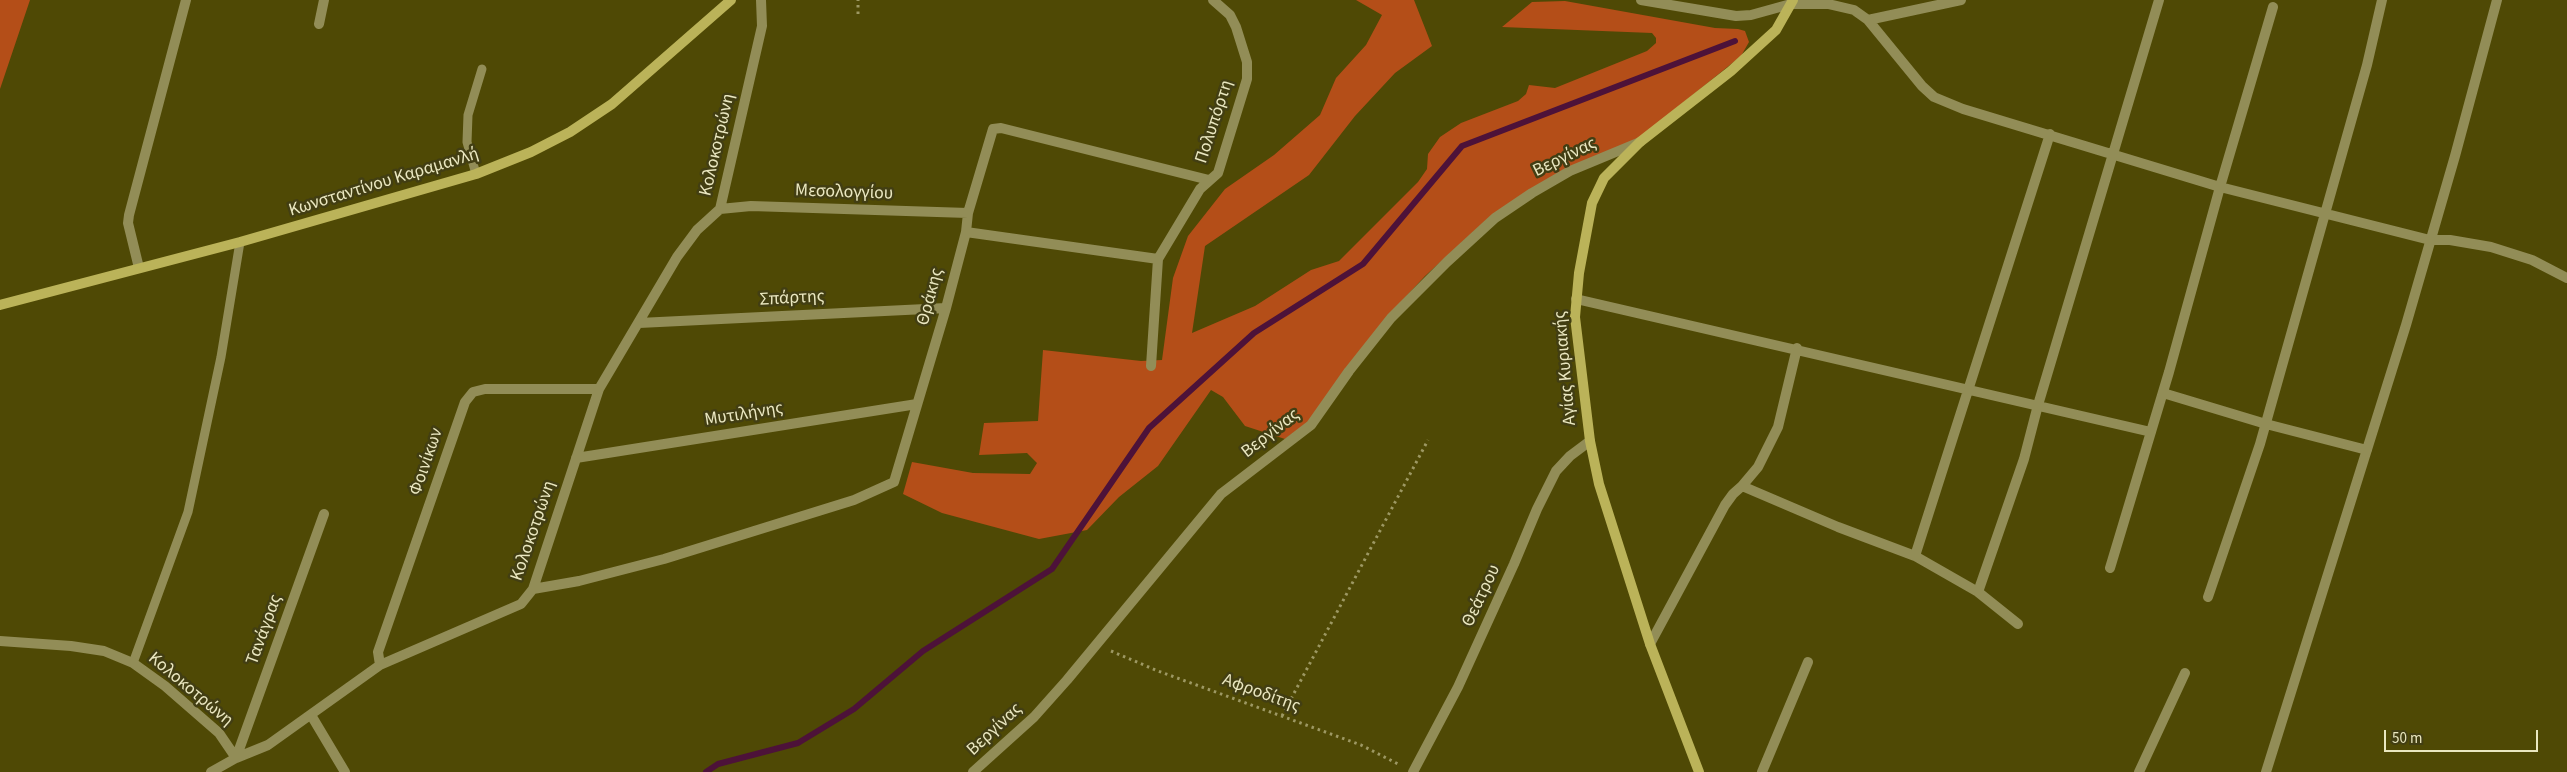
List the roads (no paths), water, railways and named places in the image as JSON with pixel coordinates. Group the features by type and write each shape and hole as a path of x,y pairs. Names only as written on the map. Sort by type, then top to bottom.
{"street":[{"path":"139,268 128,223 129,215 186,0"},
{"path":"319,24 324,0"},
{"name":"Κωνσταντίνου Καραμανλή","path":"0,305 240,242 476,174 531,152 570,132 595,115 649,72 731,0"},
{"name":"Κολοκοτρώνη","path":"0,641 71,646 104,651 132,663 165,686 219,733 236,758 268,745 380,665 502,614 521,604 533,589 599,389 677,257 697,230 720,209 762,26 761,0"},
{"name":"Πολυπόρτη","path":"1151,366 1158,259 1200,189 1218,173 1222,165 1247,79 1247,62 1236,27 1230,15 1213,0"},
{"path":"1641,0 1736,16 1751,15 1792,2 1842,6 1854,10 1868,20 1922,86 1934,97 1963,109 2050,134 2113,155 2324,214 2430,240 2450,240 2491,248 2532,260 2567,278"},
{"path":"1868,20 1961,0"},
{"path":"1978,592 2024,459 2038,405 2159,0"},
{"path":"2208,597 2266,424 2367,65 2382,0"},
{"path":"2266,772 2367,450 2430,240 2497,0"},
{"name":"Αγίας Κυριακής","path":"1699,772 1650,644 1612,529 1590,441 1575,318 1576,299 1592,203 1604,178 1640,142 1732,71 1776,30 1792,2"},
{"path":"2110,568 2163,393 2220,186 2273,8"},
{"name":"Θράκης","path":"533,589 579,581 664,559 732,536 854,500 894,482 946,308 966,232 968,213 993,129 1001,128 1209,180"},
{"path":"1915,556 2050,134"},
{"name":"Βεργίνας","path":"974,772 1034,717 1097,645 1221,494 1311,425 1349,371 1391,318 1454,255 1495,218 1532,193 1570,171 1640,142"},
{"name":"Μεσολογγίου","path":"720,209 751,206 968,213"},
{"path":"966,232 1158,259"},
{"path":"1576,299 1797,348 2151,432"},
{"name":"Σπάρτης","path":"639,323 946,308"},
{"path":"1650,644 1725,505 1758,467 1778,428 1797,348"},
{"name":"Φοινίκων","path":"380,665 378,652 465,402 473,392 485,389 599,389"},
{"path":"2163,393 2266,424 2367,450"},
{"name":"Μυτιλήνης","path":"576,458 917,404"},
{"name":"Θεάτρου","path":"1413,772 1458,687 1537,509 1556,471 1570,456 1590,441"},
{"path":"1742,486 1838,527 1915,556 1978,592 2018,624"},
{"name":"Τανάγρας","path":"236,758 324,514"},
{"path":"1762,772 1808,662"},
{"path":"2138,772 2185,673"},
{"path":"311,715 345,772"},
{"path":"212,772 236,758"}],"lane":[{"path":"476,174 468,142 468,115 482,69"},
{"path":"132,663 188,512 221,357 240,242"}],"waterway":[{"path":"706,772 718,764 798,743 854,709 923,651 1052,569 1149,428 1254,333 1363,264 1462,146 1735,41"}]}
